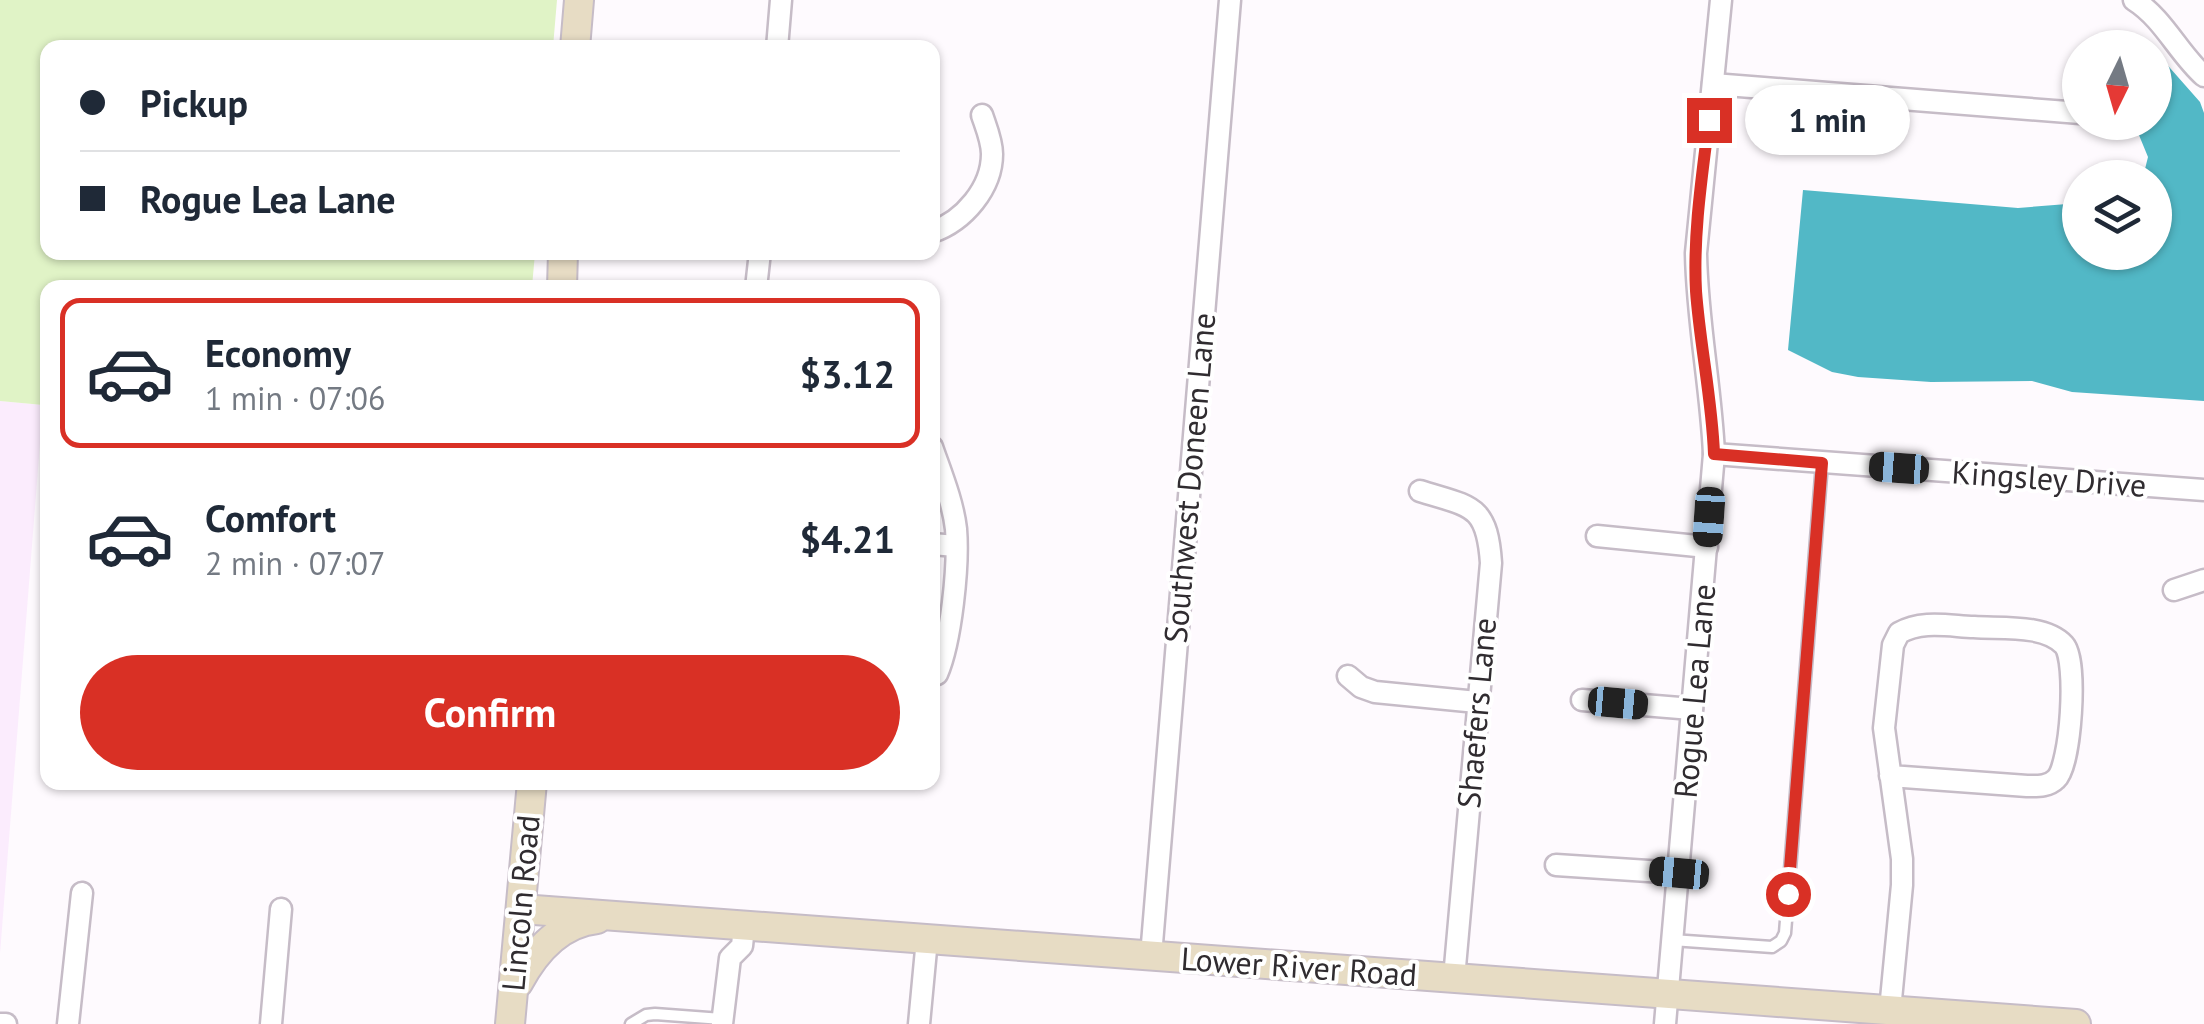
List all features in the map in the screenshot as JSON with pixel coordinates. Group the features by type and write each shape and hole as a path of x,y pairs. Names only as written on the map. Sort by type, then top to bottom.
{"street":[{"path":"577,40 580,0"},
{"path":"778,40 781,0"},
{"name":"Southwest Doneen Lane","path":"1150,956 1230,0"},
{"name":"Rogue Lea Lane","path":"1665,1024 1714,454 1712,408 1696,290 1696,253 1721,0"},
{"path":"2134,0 2161,23 2204,76"},
{"path":"1713,84 2062,112"},
{"path":"940,227 964,213 987,178 992,155 982,115"},
{"name":"Kingsley Drive","path":"1714,454 2204,490"},
{"path":"940,473 956,526 948,636 940,664"},
{"name":"Shaefers Lane","path":"1420,491 1474,509 1484,521 1490,540 1454,978"},
{"path":"1597,536 1707,547"},
{"path":"940,545 956,546"},
{"path":"2174,590 2204,580"},
{"path":"1890,776 2026,786 2043,786 2056,780 2064,768 2072,680 2070,655 2064,644 2038,632 1927,624 1899,634 1893,645 1884,728 1890,776 1902,872 1890,1010"},
{"path":"1348,676 1374,692 1477,702"},
{"path":"1582,700 1692,709"},
{"name":"Lincoln Road","path":"510,1024 531,790"},
{"path":"1556,865 1679,873"},
{"path":"68,1024 82,893"},
{"path":"271,1024 282,909"},
{"name":"Lower River Road","path":"521,909 2076,1024"},
{"path":"513,994 527,966 554,936 584,920 619,916"},
{"path":"722,1021 730,958 721,945 733,925"},
{"path":"919,1024 927,938"}],"lane":[{"path":"1672,940 1772,947 1785,933 1822,463"},
{"path":"630,1024 655,1014 722,1021"}],"shaded area":[{"path":"0,401 40,405 40,443 0,954"}],"green space":[{"path":"0,0 557,0 554,40 40,40 40,260 534,260 533,280 40,280 40,405 0,401"}],"water":[{"path":"2172,70 2200,102 2204,113 2204,401 2072,392 2032,381 1931,382 1858,377 1832,372 1788,350 1803,190 2018,208 2062,204 2062,270 2172,270 2172,160 2147,160 2141,140 2172,140"}],"route":[{"path":"1709,120 1696,290 1712,408 1714,454 1822,463 1788,894"}]}
